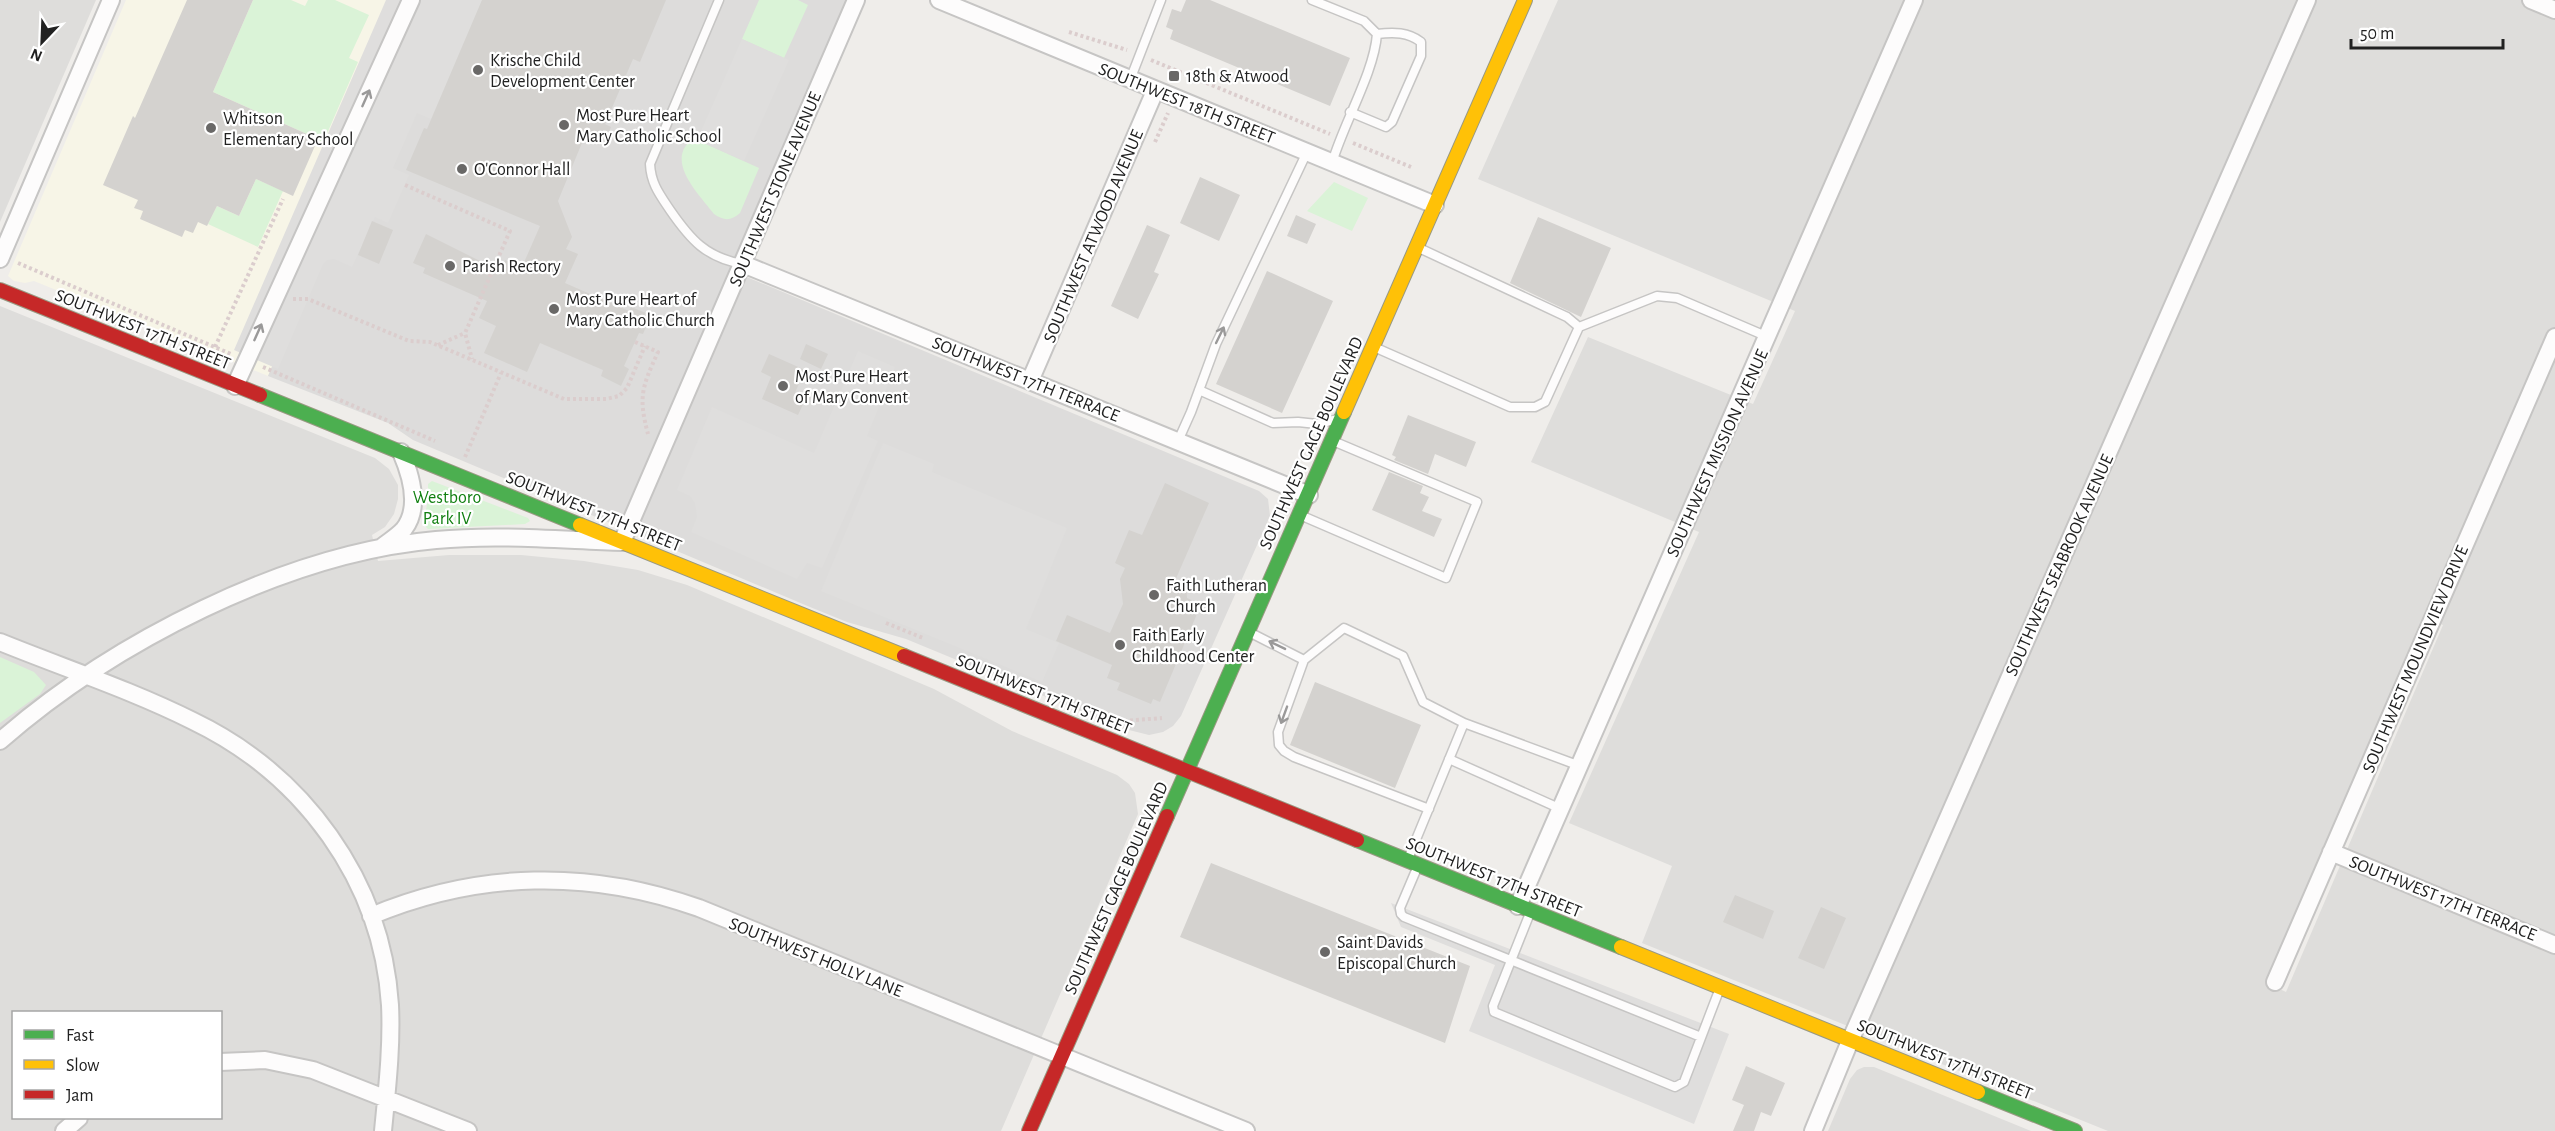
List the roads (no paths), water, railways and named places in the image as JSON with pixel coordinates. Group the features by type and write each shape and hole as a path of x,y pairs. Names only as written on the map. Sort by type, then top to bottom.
{"main road":[{"name":"SOUTHWEST GAGE BOULEVARD","path":"1029,1131 1525,0"},
{"name":"SOUTHWEST 17TH STREET","path":"0,290 2075,1131"}],"street":[{"path":"0,259 111,0"},
{"path":"235,386 411,0"},
{"name":"SOUTHWEST STONE AVENUE","path":"622,542 856,0"},
{"name":"SOUTHWEST 18TH STREET","path":"939,0 1435,205"},
{"name":"SOUTHWEST MISSION AVENUE","path":"1525,909 1561,809 1914,0"},
{"name":"SOUTHWEST SEABROOK AVENUE","path":"1813,1131 1850,1041 2307,0"},
{"path":"2531,0 2555,10"},
{"name":"SOUTHWEST ATWOOD AVENUE","path":"1030,381 1155,91"},
{"name":"SOUTHWEST 17TH TERRACE","path":"743,264 1308,495"},
{"name":"SOUTHWEST MOUNDVIEW DRIVE","path":"2275,982 2555,337"},
{"path":"382,548 404,529 412,503 413,487 410,472 401,452"},
{"path":"0,741 84,677 175,623 291,573 382,548 436,540 480,538 622,542"},
{"path":"0,642 194,721 240,748 273,773 327,830 355,875 371,916 381,952 390,1003 390,1055 382,1131"},
{"name":"SOUTHWEST 17TH TERRACE","path":"2331,852 2555,945"},
{"name":"SOUTHWEST HOLLY LANE","path":"371,916 411,901 505,881 555,879 646,891 699,908 1246,1131"},
{"path":"222,1062 266,1060 313,1070 468,1131"},
{"path":"64,1131 79,1119"}],"lane":[{"path":"719,0 650,164 651,180 693,241 718,257 743,264"},
{"path":"1130,80 1161,0"},
{"path":"1312,0 1364,21 1377,34 1376,50 1332,163"},
{"path":"1350,112 1386,127 1392,122 1421,56 1421,42 1414,37 1396,32 1377,34"},
{"path":"1178,441 1200,390 1216,344 1307,152"},
{"path":"1417,247 1567,317 1579,327"},
{"path":"1373,346 1510,407 1534,407 1545,402 1579,327 1657,296 1677,298 1768,337"},
{"path":"1200,390 1273,423 1317,424 1342,418"},
{"path":"1300,515 1446,578 1477,502 1332,440"},
{"path":"1429,809 1284,751 1279,745 1278,732 1305,660 1344,628 1403,656 1423,702 1464,723 1580,766"},
{"path":"1248,632 1305,660"},
{"path":"1464,723 1429,809 1400,908 1401,914 1701,1038"},
{"path":"1449,759 1561,809"},
{"path":"1525,909 1511,961 1493,1006 1494,1012 1509,1020 1675,1087 1684,1082 1720,988"}],"place":[{"name":"Krische Child Development Center","path":"478,70"},
{"name":"18th & Atwood","path":"1174,76"},
{"name":"Most Pure Heart Mary Catholic School","path":"564,125"},
{"name":"Whitson Elementary School","path":"211,128"},
{"name":"O'Connor Hall","path":"462,169"},
{"name":"Parish Rectory","path":"450,266"},
{"name":"Most Pure Heart of Mary Catholic Church","path":"554,309"},
{"name":"Most Pure Heart of Mary Convent","path":"783,386"},
{"name":"Faith Lutheran Church","path":"1154,595"},
{"name":"Faith Early Childhood Center","path":"1120,645"},
{"name":"Saint Davids Episcopal Church","path":"1325,952"}],"park label":[{"name":"Westboro Park IV","path":"447,507"}]}
